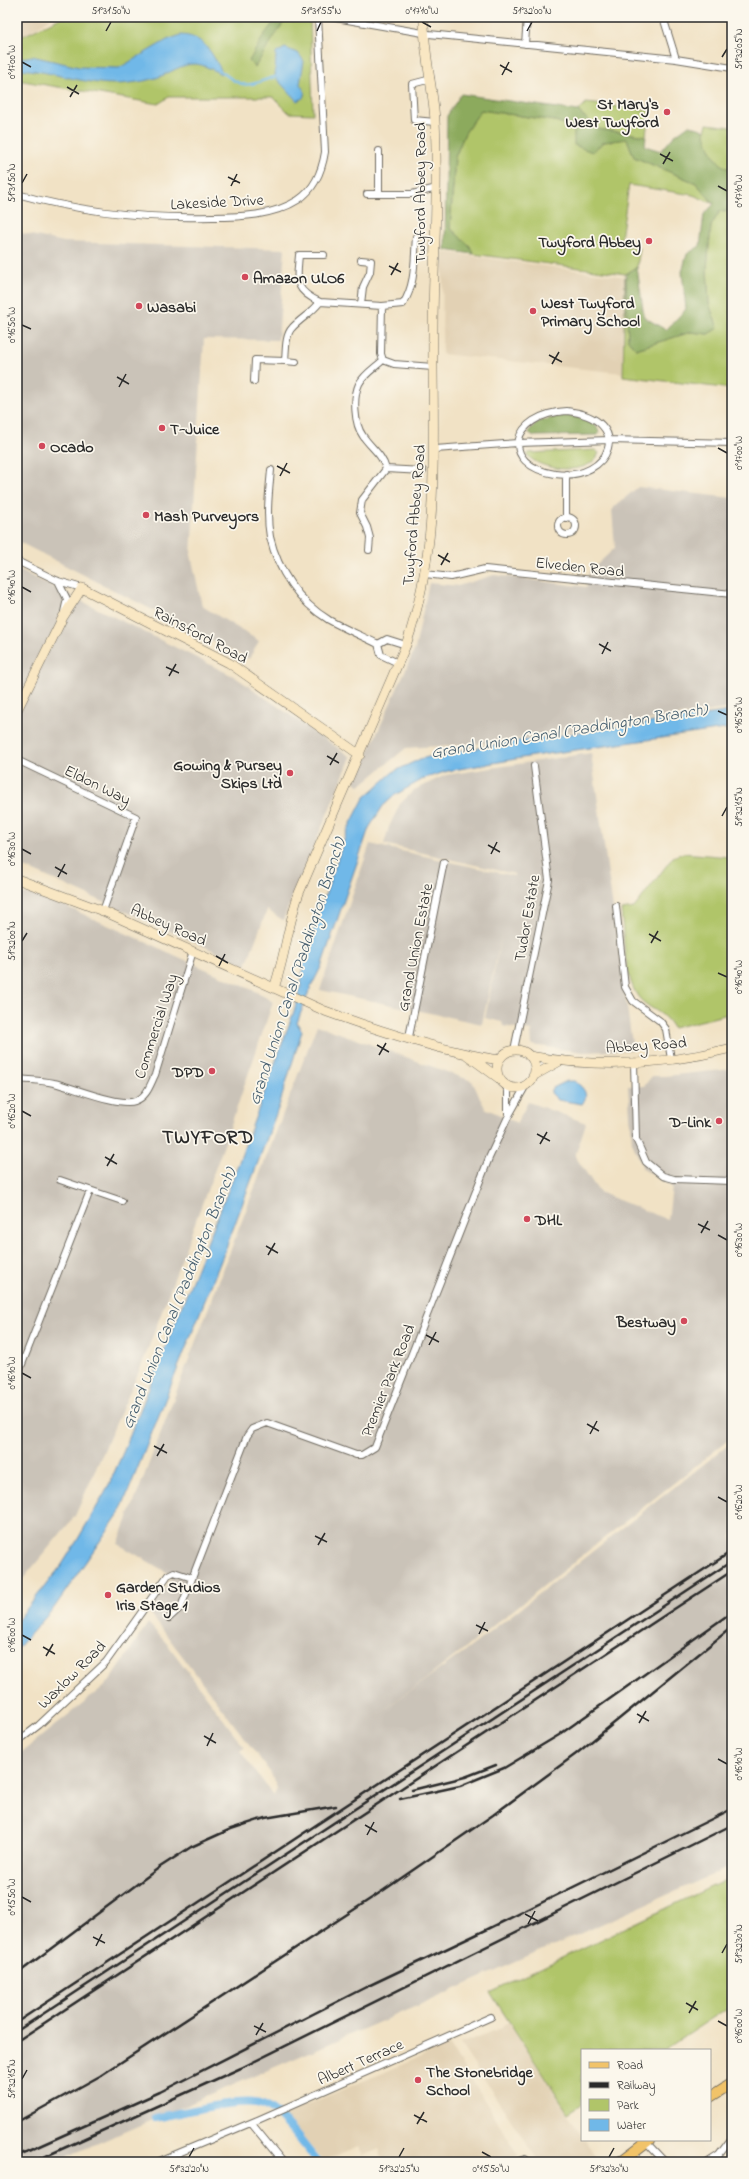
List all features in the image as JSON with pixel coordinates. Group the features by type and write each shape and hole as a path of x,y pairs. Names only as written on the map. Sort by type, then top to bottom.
{"main road":[{"path":"711,2096 732,2083"},
{"path":"620,2162 648,2141"}],"street":[{"name":"Lakeside Drive","path":"17,194 100,212 181,218 230,217 272,212 299,199 313,186 322,170 325,152 318,17"},
{"path":"330,17 423,34 676,59 732,68"},
{"name":"Twyford Abbey Road","path":"274,988 299,893 406,645 415,621 426,574 435,473 433,298 437,188 435,122 431,80 423,34 424,17"},
{"path":"525,44 527,17"},
{"path":"664,17 676,59"},
{"path":"431,80 412,84 414,120 435,122"},
{"path":"379,151 379,194"},
{"path":"367,194 412,194 437,188"},
{"path":"299,255 298,279 300,289 308,296 320,302 382,306 403,304 408,296 413,276 416,236"},
{"path":"292,254 324,255"},
{"path":"361,260 371,261 370,272 363,286 361,304"},
{"path":"285,361 287,340 291,328 313,312 320,302"},
{"path":"382,306 381,354 383,360"},
{"path":"254,382 255,360 296,362"},
{"path":"383,360 394,364 433,367"},
{"path":"383,360 359,384 357,392 357,424 362,436 380,455 386,469"},
{"path":"566,411 583,415 599,422 610,440 606,454 597,464 589,469 566,474 543,470 526,461 521,455 518,443 519,435 524,428 538,417 566,411"},
{"path":"435,449 518,443 610,440 732,443"},
{"path":"386,469 423,471"},
{"path":"369,550 370,538 360,512 362,500 386,469"},
{"path":"271,470 268,512 270,537 278,562 291,585 328,619 378,644 381,655 398,663"},
{"path":"566,474 566,518"},
{"name":"Rainsford Road","path":"17,561 58,581 82,588 229,663 360,754"},
{"name":"Elveden Road","path":"426,574 451,577 485,569 732,594"},
{"path":"58,581 66,600 64,617"},
{"path":"17,710 64,617 82,588"},
{"path":"378,644 387,639 406,645"},
{"name":"Eldon Way","path":"17,760 136,817 103,911"},
{"name":"Tudor Estate","path":"514,1050 549,880 534,766"},
{"name":"Grand Union Estate","path":"409,1037 444,862"},
{"name":"Abbey Road","path":"17,879 103,911 309,1005 361,1024 466,1055 499,1060"},
{"path":"616,906 625,988 633,1001 660,1021 666,1029 671,1059"},
{"name":"Commercial Way","path":"17,1079 53,1083 115,1101 133,1102 141,1099 149,1090 155,1075 193,952"},
{"name":"Abbey Road","path":"529,1056 560,1061 634,1063 705,1055 732,1048"},
{"path":"533,1076 534,1064 529,1056 521,1051 514,1050 508,1052 499,1060 497,1067 502,1081 514,1088 526,1085 533,1076 560,1061"},
{"name":"Abbey Road","path":"466,1055 502,1081"},
{"path":"705,1055 732,1055"},
{"path":"634,1063 636,1139 646,1162 663,1176 674,1179 732,1180"},
{"name":"Premier Park Road","path":"502,1081 509,1096 507,1119"},
{"name":"Premier Park Road","path":"169,1618 181,1607 247,1436 252,1429 267,1423 356,1455 362,1455 375,1447 481,1178 507,1119 526,1085"},
{"path":"60,1180 122,1201"},
{"path":"17,1377 90,1191"},
{"name":"Waxlow Road","path":"17,1742 38,1725 106,1662 168,1575 174,1572 192,1578"},
{"name":"Albert Terrace","path":"157,2162 166,2160 270,2115 491,2017"},
{"path":"251,2123 283,2162"},
{"path":"708,2162 719,2155 732,2138"},
{"path":"648,2141 665,2162"},
{"path":"516,2162 527,2160"}],"shaded area":[{"path":"17,17 52,17 17,41"},
{"path":"17,232 64,242 285,249 278,340 204,339 191,555 202,606 259,641 249,659 17,541"},
{"name":"West Twyford Primary School","path":"443,252 625,277 622,373 442,354"},
{"path":"638,487 732,498 732,708 490,743 406,748 360,786 355,782 415,649 429,583 458,586 494,575 587,587 589,572 615,548 612,509"},
{"path":"17,569 235,677 351,757 283,920 267,910 246,965 27,868 17,867"},
{"path":"591,753 633,1050 584,1052 532,1045 531,1031 503,1026 502,1022 485,1018 502,932 482,1024 320,990 370,844 514,876 514,874 384,844 389,827 400,804 414,790 446,775"},
{"path":"17,892 47,898 259,993 273,1002 224,1145 143,1362 75,1516 17,1586"},
{"path":"317,1025 472,1081 485,1108 517,1123 528,1102 586,1123 575,1156 599,1192 668,1220 672,1187 643,1169 632,1142 628,1086 644,1086 652,1076 732,1069 732,1437 427,1678 367,1722 472,1646 732,1442 732,1866 433,1999 54,2162 17,2162 17,1756 109,1682 148,1623 168,1645 244,1747 240,1751 274,1796 277,1788 270,1772 149,1612 173,1576 118,1544"},
{"path":"508,2022 581,2134 581,2141 586,2141 599,2162 539,2162 460,2044 496,2030"},
{"name":"The Stonebridge School","path":"449,2045 519,2155 504,2162 384,2162 379,2149 363,2156 358,2147 328,2160 323,2160 282,2115"}],"green space":[{"path":"62,17 310,17 313,114 289,113 273,97 169,97 158,104 17,80 17,76 19,76 17,66 17,39"},
{"path":"278,17 287,17 255,67 249,61 264,35"},
{"path":"461,94 578,111 598,129 646,136 645,146 661,151 674,136 689,125 704,130 713,154 721,164 732,170 732,212 720,211 711,226 707,268 709,304 718,328 708,334 691,332 636,349 628,340 626,274 637,267 644,317 666,330 686,309 682,272 687,254 700,246 704,214 714,204 696,183 634,157 627,139 604,142 592,152 574,145 574,127 555,121 481,110 465,133 455,157 450,228 470,246 473,254 445,250 447,116"},
{"path":"586,103 649,110 646,136 598,129 578,111"},
{"path":"481,110 555,121 574,127 604,142 627,139 634,157 696,183 714,204 693,195 629,185 620,245 640,248 637,267 626,274 473,254 470,246 450,228 455,157 465,133"},
{"path":"707,124 732,127 732,170 720,163 710,152 707,145 705,131"},
{"path":"720,211 732,212 732,389 623,376 625,277 628,340 636,349 691,332 708,334 718,328 709,304 707,268 711,226"},
{"path":"563,415 573,416 590,422 598,429 599,433 597,435 534,436 528,432 537,422"},
{"path":"595,450 599,453 594,461 586,466 565,469 543,465 527,455 529,453"},
{"path":"732,846 732,1013 673,1028 661,1014 641,1000 635,992 628,970 621,910 634,908 673,857 683,853 730,857"},
{"path":"732,1877 732,2005 666,2049 581,2049 581,2105 568,2113 490,1992"}],"water":[{"path":"181,35 194,38 203,43 214,57 220,68 221,74 203,65 191,64 146,81 115,84 87,81 32,70 18,69 17,59 32,56 79,67 119,68 167,40"},
{"path":"285,48 298,53 304,61 300,84 305,92 303,98 297,101 275,77 276,53"},
{"path":"732,711 732,728 533,756 448,771 425,778 395,795 383,806 369,828 321,967 309,991 297,1023 302,1031 279,1106 224,1253 120,1512 54,1608 17,1649 17,1621 61,1566 75,1544 106,1491 125,1448 235,1173 294,1011 301,985 303,961 347,831 364,798 393,772 420,759 518,741"},
{"path":"567,1081 574,1081 583,1088 585,1097 582,1104 558,1100 551,1093 551,1089"}],"waterway":[{"path":"222,72 237,82 248,85 275,77"},
{"path":"155,2118 226,2104 254,2103 263,2105 286,2123 318,2162"}],"railway":[{"path":"17,2022 732,1551"},
{"path":"17,2031 732,1561"},
{"path":"17,2041 732,1571"},
{"path":"400,1799 460,1786 504,1768 559,1735 732,1612"},
{"path":"17,2122 100,2076 384,1890 493,1815 576,1754 732,1627"},
{"path":"412,1790 465,1777 496,1765"},
{"path":"17,1974 160,1867 191,1847 231,1829 265,1818 336,1806"},
{"path":"17,2156 160,2092 366,1987 486,1930 732,1809"},
{"path":"33,2162 241,2068 732,1825"}],"place":[{"name":"St Mary's West Twyford","path":"667,112"},
{"name":"Twyford Abbey","path":"649,241"},
{"name":"Amazon ULO6","path":"245,277"},
{"name":"Wasabi","path":"139,306"},
{"name":"West Twyford Primary School","path":"533,311"},
{"name":"T-Juice","path":"162,428"},
{"name":"Ocado","path":"42,446"},
{"name":"Mash Purveyors","path":"146,515"},
{"name":"Gowing & Pursey Skips Ltd","path":"290,773"},
{"name":"DPD","path":"212,1071"},
{"name":"D-Link","path":"719,1121"},
{"name":"DHL","path":"527,1219"},
{"name":"Bestway","path":"684,1321"},
{"name":"Garden Studios Iris Stage 1","path":"108,1595"},
{"name":"The Stonebridge School","path":"418,2080"}],"district":[{"name":"TWYFORD","path":"208,1136"}],"water label":[{"name":"Grand Union Canal (Paddington Branch)","path":"569,730"},
{"name":"Grand Union Canal (Paddington Branch)","path":"296,971"},
{"name":"Grand Union Canal (Paddington Branch)","path":"178,1298"}]}
